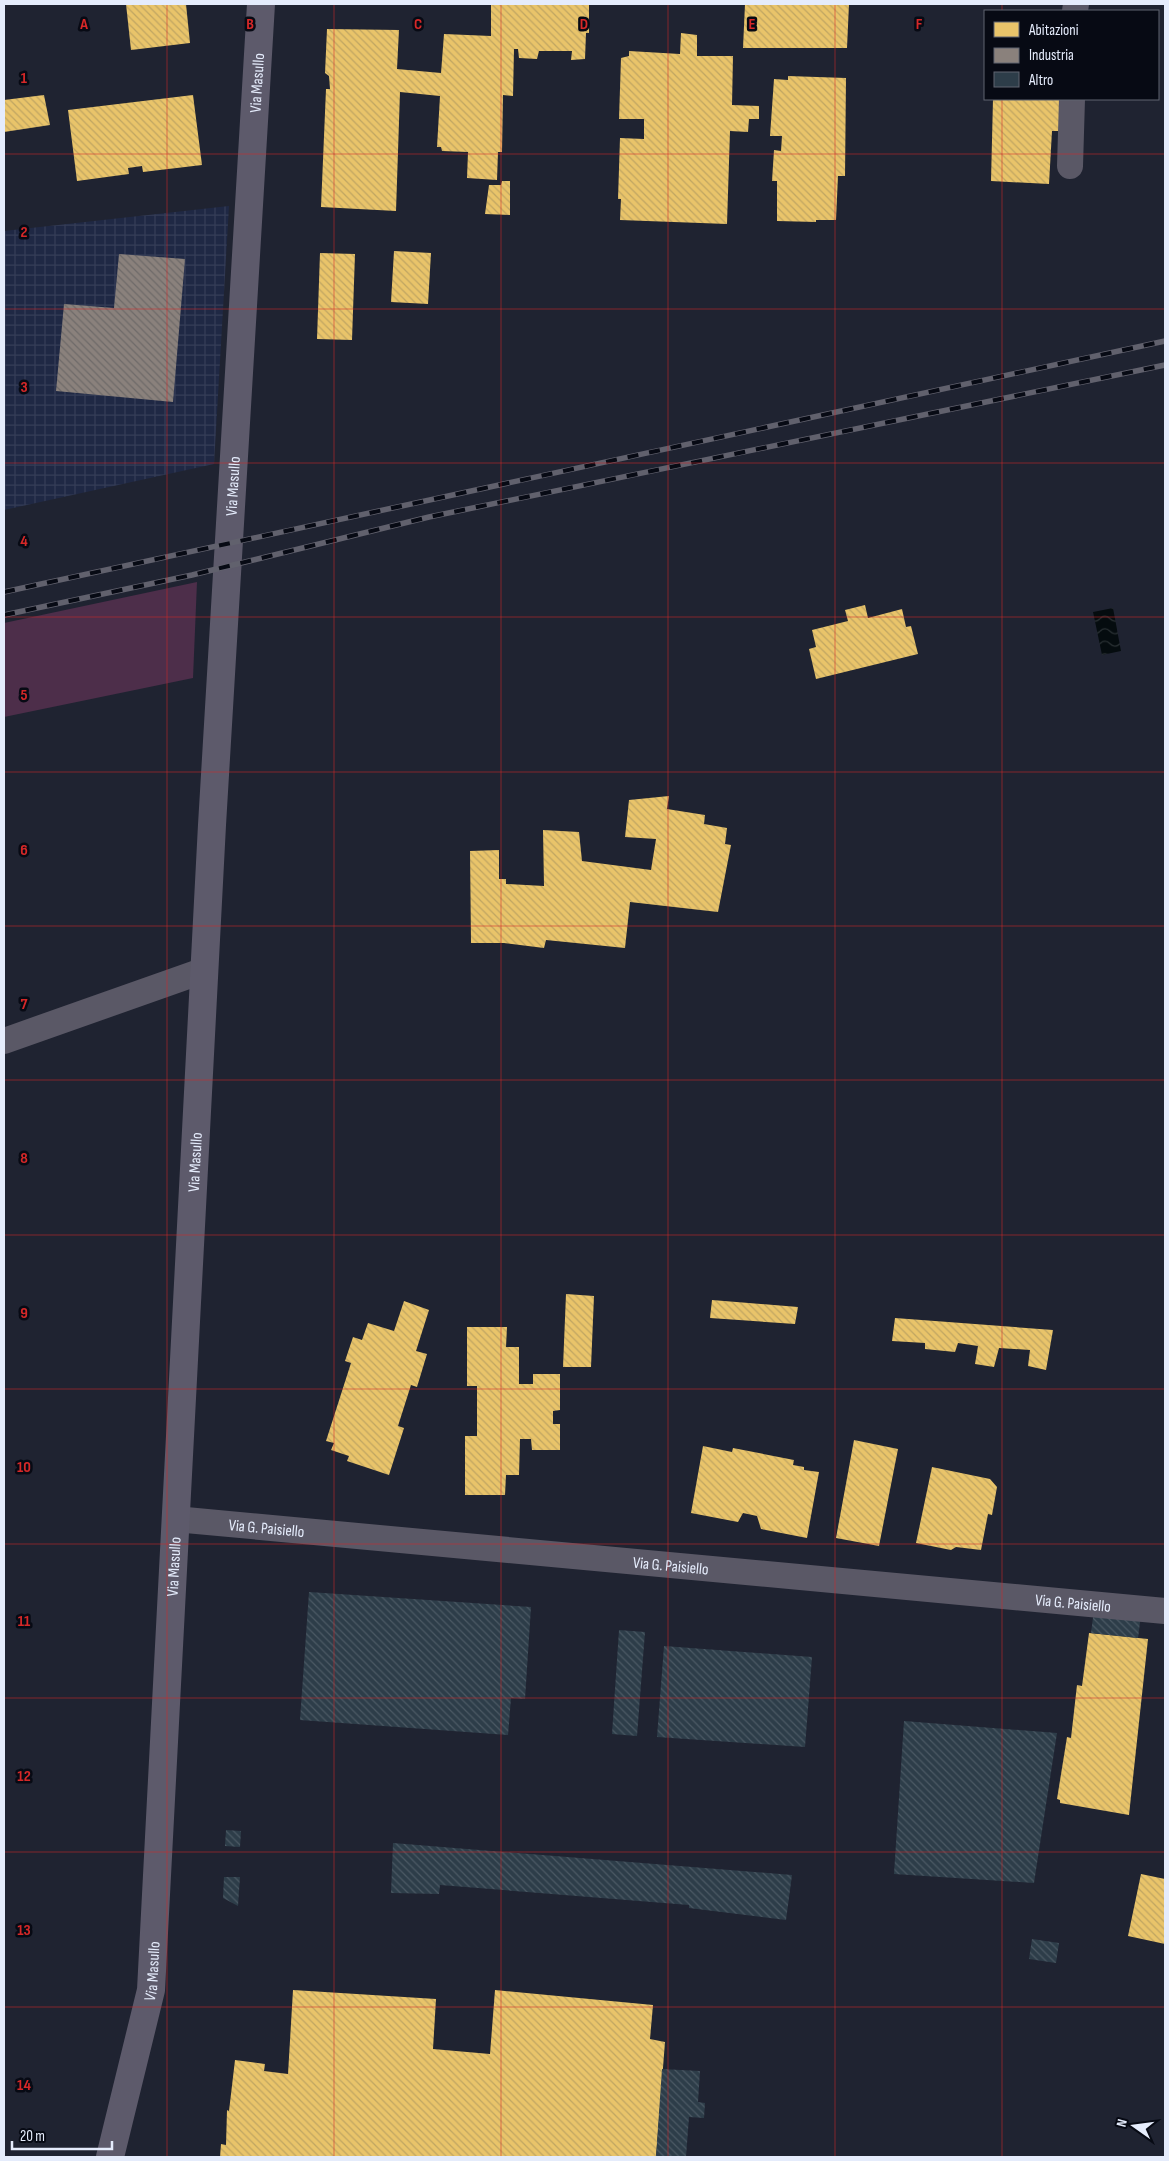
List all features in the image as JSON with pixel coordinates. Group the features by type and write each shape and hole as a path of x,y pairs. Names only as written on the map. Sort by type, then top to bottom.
{"main road":[{"name":"Via Masullo","path":"110,2157 151,1990 174,1519 261,4"}],"street":[{"path":"1070,166 1072,100"},
{"path":"4,1041 205,970"},
{"name":"Via G. Paisiello","path":"174,1519 1165,1611"}],"shaded area":[{"path":"229,206 214,464 4,510 4,231"},
{"path":"197,582 193,678 4,717 4,623"}],"water":[{"path":"1113,608 1121,651 1102,655 1093,612"}],"building: Abitazioni":[{"path":"126,4 186,4 190,43 131,50"},
{"path":"491,4 589,4 589,33 586,33 585,59 571,60 572,51 539,51 537,59 519,58 518,49 514,49 513,96 503,95 502,152 498,152 497,180 467,178 468,152 442,151 441,147 437,147 440,96 400,92 396,211 321,207 326,89 330,89 329,76 325,73 327,29 399,30 397,69 441,73 444,34 491,36"},
{"path":"745,4 849,4 847,48 743,48"},
{"path":"681,33 697,35 697,56 733,56 732,105 759,106 759,119 749,119 748,132 730,131 727,224 620,220 621,199 618,199 620,138 644,139 644,119 619,119 621,58 629,56 629,51 680,54"},
{"path":"788,76 846,78 845,176 838,176 836,220 816,220 816,222 777,221 777,181 772,181 774,150 781,151 782,136 770,136 774,79 788,80"},
{"path":"44,95 50,125 4,132 4,100"},
{"path":"193,95 202,165 143,172 142,166 128,168 129,174 77,181 68,110"},
{"path":"993,100 1060,100 1060,131 1052,131 1049,184 991,181"},
{"path":"502,181 510,181 510,215 485,214 489,185 501,185"},
{"path":"394,251 431,253 428,304 391,302"},
{"path":"320,253 355,254 352,340 317,339"},
{"path":"865,605 868,618 902,609 906,627 911,626 918,654 816,679 809,649 816,647 812,630 848,621 845,610"},
{"path":"669,796 667,809 705,815 704,824 727,828 725,844 731,845 718,912 630,902 625,948 546,940 544,948 504,943 471,943 470,851 499,850 499,879 506,879 506,884 544,886 543,830 579,832 582,861 651,870 656,839 625,837 629,800"},
{"path":"566,1294 594,1296 591,1367 563,1367"},
{"path":"712,1300 798,1307 795,1324 710,1318"},
{"path":"404,1301 429,1310 416,1351 427,1354 417,1387 411,1385 398,1426 404,1428 389,1475 347,1461 349,1456 331,1450 334,1443 326,1441 351,1363 345,1361 353,1337 362,1340 368,1323 394,1331"},
{"path":"895,1318 1053,1330 1046,1370 1028,1366 1030,1350 999,1348 994,1367 975,1364 978,1346 958,1343 955,1352 925,1349 925,1343 892,1341"},
{"path":"467,1327 507,1327 506,1347 519,1347 519,1384 533,1384 533,1374 560,1374 560,1410 553,1411 553,1424 560,1424 560,1450 532,1450 531,1439 520,1439 519,1475 506,1475 505,1495 465,1495 465,1436 477,1436 477,1386 467,1386"},
{"path":"854,1440 898,1449 879,1546 836,1538"},
{"path":"703,1446 732,1452 733,1448 794,1460 793,1465 804,1467 804,1470 819,1472 807,1538 761,1529 757,1516 743,1513 738,1522 691,1513"},
{"path":"932,1467 990,1479 997,1487 992,1515 988,1514 981,1550 956,1547 951,1550 916,1543"},
{"path":"1089,1633 1148,1639 1129,1815 1060,1803 1060,1800 1057,1799 1067,1737 1071,1738 1077,1685 1082,1686"},
{"path":"1141,1874 1165,1879 1165,1944 1128,1936"},
{"path":"293,1990 436,1999 433,2049 490,2054 495,1990 653,2005 650,2039 665,2042 656,2157 220,2157 221,2144 226,2145 227,2110 229,2111 235,2060 265,2064 264,2071 288,2074"}],"building: Industria":[{"path":"119,254 185,259 173,402 56,391 64,304 114,308"}],"building: Altro":[{"path":"309,1592 531,1607 525,1699 511,1698 508,1735 300,1720"},
{"path":"1094,1610 1141,1615 1138,1638 1091,1633"},
{"path":"619,1630 645,1632 637,1736 612,1734"},
{"path":"664,1646 812,1657 805,1747 657,1737"},
{"path":"904,1721 1057,1733 1034,1883 894,1874"},
{"path":"226,1830 241,1831 240,1847 225,1846"},
{"path":"393,1843 792,1875 786,1920 689,1908 689,1905 440,1885 439,1894 391,1893"},
{"path":"224,1877 240,1877 238,1906 223,1898"},
{"path":"1032,1939 1059,1943 1056,1963 1029,1959"},
{"path":"662,2069 700,2071 698,2102 705,2103 704,2118 689,2117 686,2157 656,2157"}],"railway":[{"path":"4,592 1165,341"},
{"path":"4,615 192,575 429,517 1165,365"}]}
